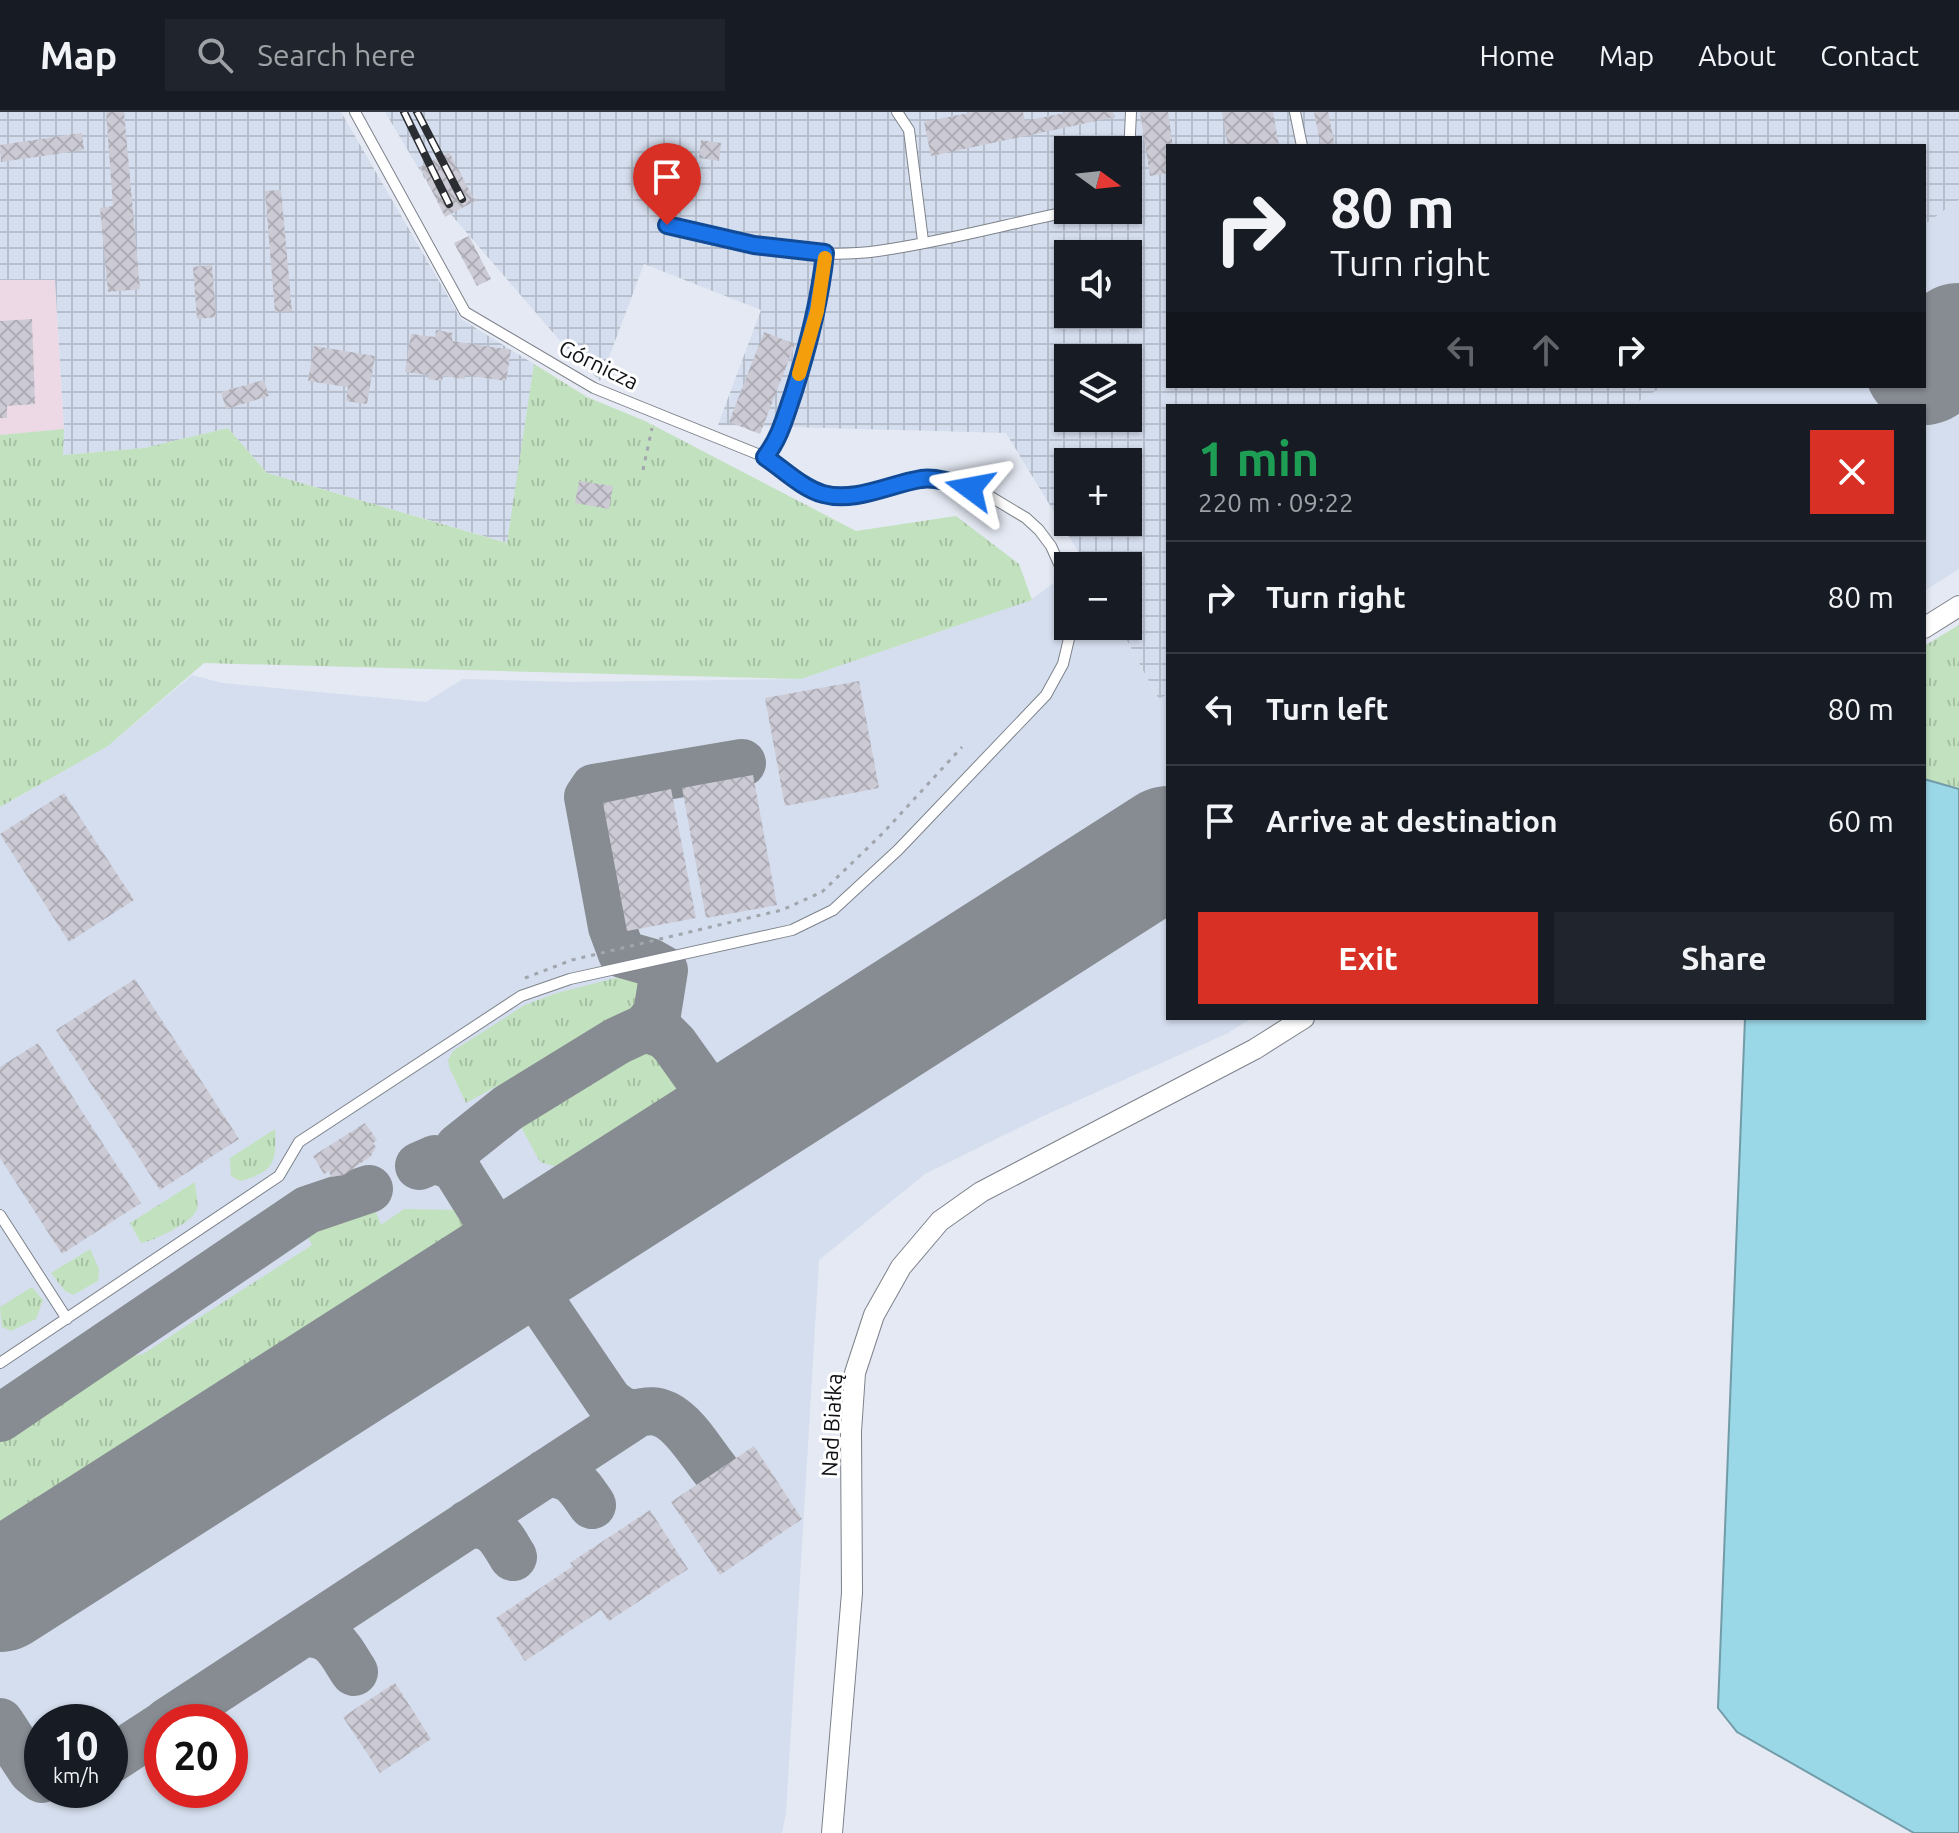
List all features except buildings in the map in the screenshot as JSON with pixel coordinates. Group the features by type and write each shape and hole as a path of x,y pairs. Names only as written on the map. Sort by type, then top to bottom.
{"street":[{"path":"1926,627 1959,606"},
{"name":"Nad Białką","path":"832,1833 852,1593 851,1431 855,1373 874,1315 901,1267 940,1221 981,1192 1255,1049 1301,1020"}],"lane":[{"name":"Górnicza","path":"355,112 465,312 594,388 765,457 812,490 830,495 850,495 921,479 951,482 986,494 1026,518 1054,553"},
{"path":"897,112 909,130 923,241"},
{"path":"1130,136 1131,112"},
{"path":"1295,112 1302,144"},
{"path":"676,166 667,225 754,245 825,253 877,251 1054,214"},
{"path":"765,457 777,441 802,364 817,311 825,253"},
{"path":"0,1363 279,1176 299,1142 521,996 570,979 792,930 833,910 898,850 1046,695 1063,664 1069,640"},
{"path":"0,1215 67,1319"}],"path":[{"path":"643,470 647,442 657,413"},
{"path":"514,982 572,960 782,910 822,892 883,833 962,747"}],"shaded area":[{"path":"0,112 341,112 461,319 534,364 508,543 267,473 228,428 144,448 62,455 64,429 55,280 0,280"},
{"path":"385,112 1959,112 1959,200 1926,224 1926,144 1166,144 1166,388 1661,388 1634,404 1166,404 1166,695 1159,700 1127,640 1142,640 1142,552 1078,552 1069,536 1142,536 1142,448 1054,448 1054,512 1006,433 718,425 761,310 644,264 600,381 562,343 435,196"},
{"path":"1959,200 1959,569 1926,590 1926,404 1634,404 1661,388 1926,388 1926,224"},
{"path":"0,280 55,280 64,429 0,435"},
{"path":"1054,583 1054,640 1126,640 1158,699 1166,695 1166,1020 1249,1020 1226,1034 1041,1117 925,1174 819,1260 786,1813 782,1833 0,1833 0,807 108,746 192,675 222,683 426,702 463,679 569,682 801,679 1031,600"}],"green space":[{"path":"534,364 587,397 645,421 856,531 956,516 1019,564 1032,600 801,679 204,663 108,746 0,807 0,435 64,429 63,455 144,448 228,428 267,473 507,543"},
{"path":"1959,625 1959,789 1926,780 1926,645"},
{"path":"647,970 652,993 644,1010 618,1031 504,1102 497,1086 466,1103 449,1067 448,1060 453,1051 525,1005 557,993"},
{"path":"638,1041 650,1041 686,1089 565,1169 540,1162 515,1116"},
{"path":"275,1129 274,1158 267,1169 240,1181 231,1176 230,1158"},
{"path":"195,1182 197,1209 189,1220 141,1243 130,1223"},
{"path":"404,1209 463,1210 472,1216 471,1225 464,1233 0,1534 0,1435 82,1382 120,1353 133,1356 143,1354 312,1245 306,1234 332,1218 376,1212 381,1225"},
{"path":"90,1249 99,1269 98,1281 73,1295 65,1291 51,1273"},
{"path":"32,1287 43,1300 36,1319 11,1331 2,1327 0,1307"}],"water":[{"path":"1926,780 1959,789 1959,1833 1914,1833 1737,1732 1718,1708 1745,1020 1926,1020"}],"taxiway":[{"path":"645,1028 657,1014 664,970 650,962 622,954 612,927 588,797 594,788 742,763"},
{"path":"458,1172 455,1161 459,1147 508,1108 617,1041 645,1028 665,1035 674,1044 731,1124"},
{"path":"419,1166 435,1159 458,1172 608,1400 625,1412 650,1411 666,1415 687,1433 716,1471"},
{"path":"0,1418 307,1210 369,1189"},
{"path":"194,1704 635,1415"},
{"path":"546,1473 569,1478 592,1505"},
{"path":"468,1524 491,1529 513,1557"},
{"path":"304,1633 329,1639 354,1672"},
{"path":"0,1722 24,1759"},
{"path":"128,1748 144,1738"}],"runway":[{"path":"1926,364 1959,343"},
{"path":"0,1592 1166,847"}],"railway":[{"path":"404,112 449,204"},
{"path":"417,112 462,199"}],"slow traffic":[{"path":"799,374 817,311 825,258"}],"route":[{"path":"667,225 754,245 825,253 817,311 802,364 777,441 765,457 812,490 830,495 850,495 921,479 951,482 970,488"}]}
